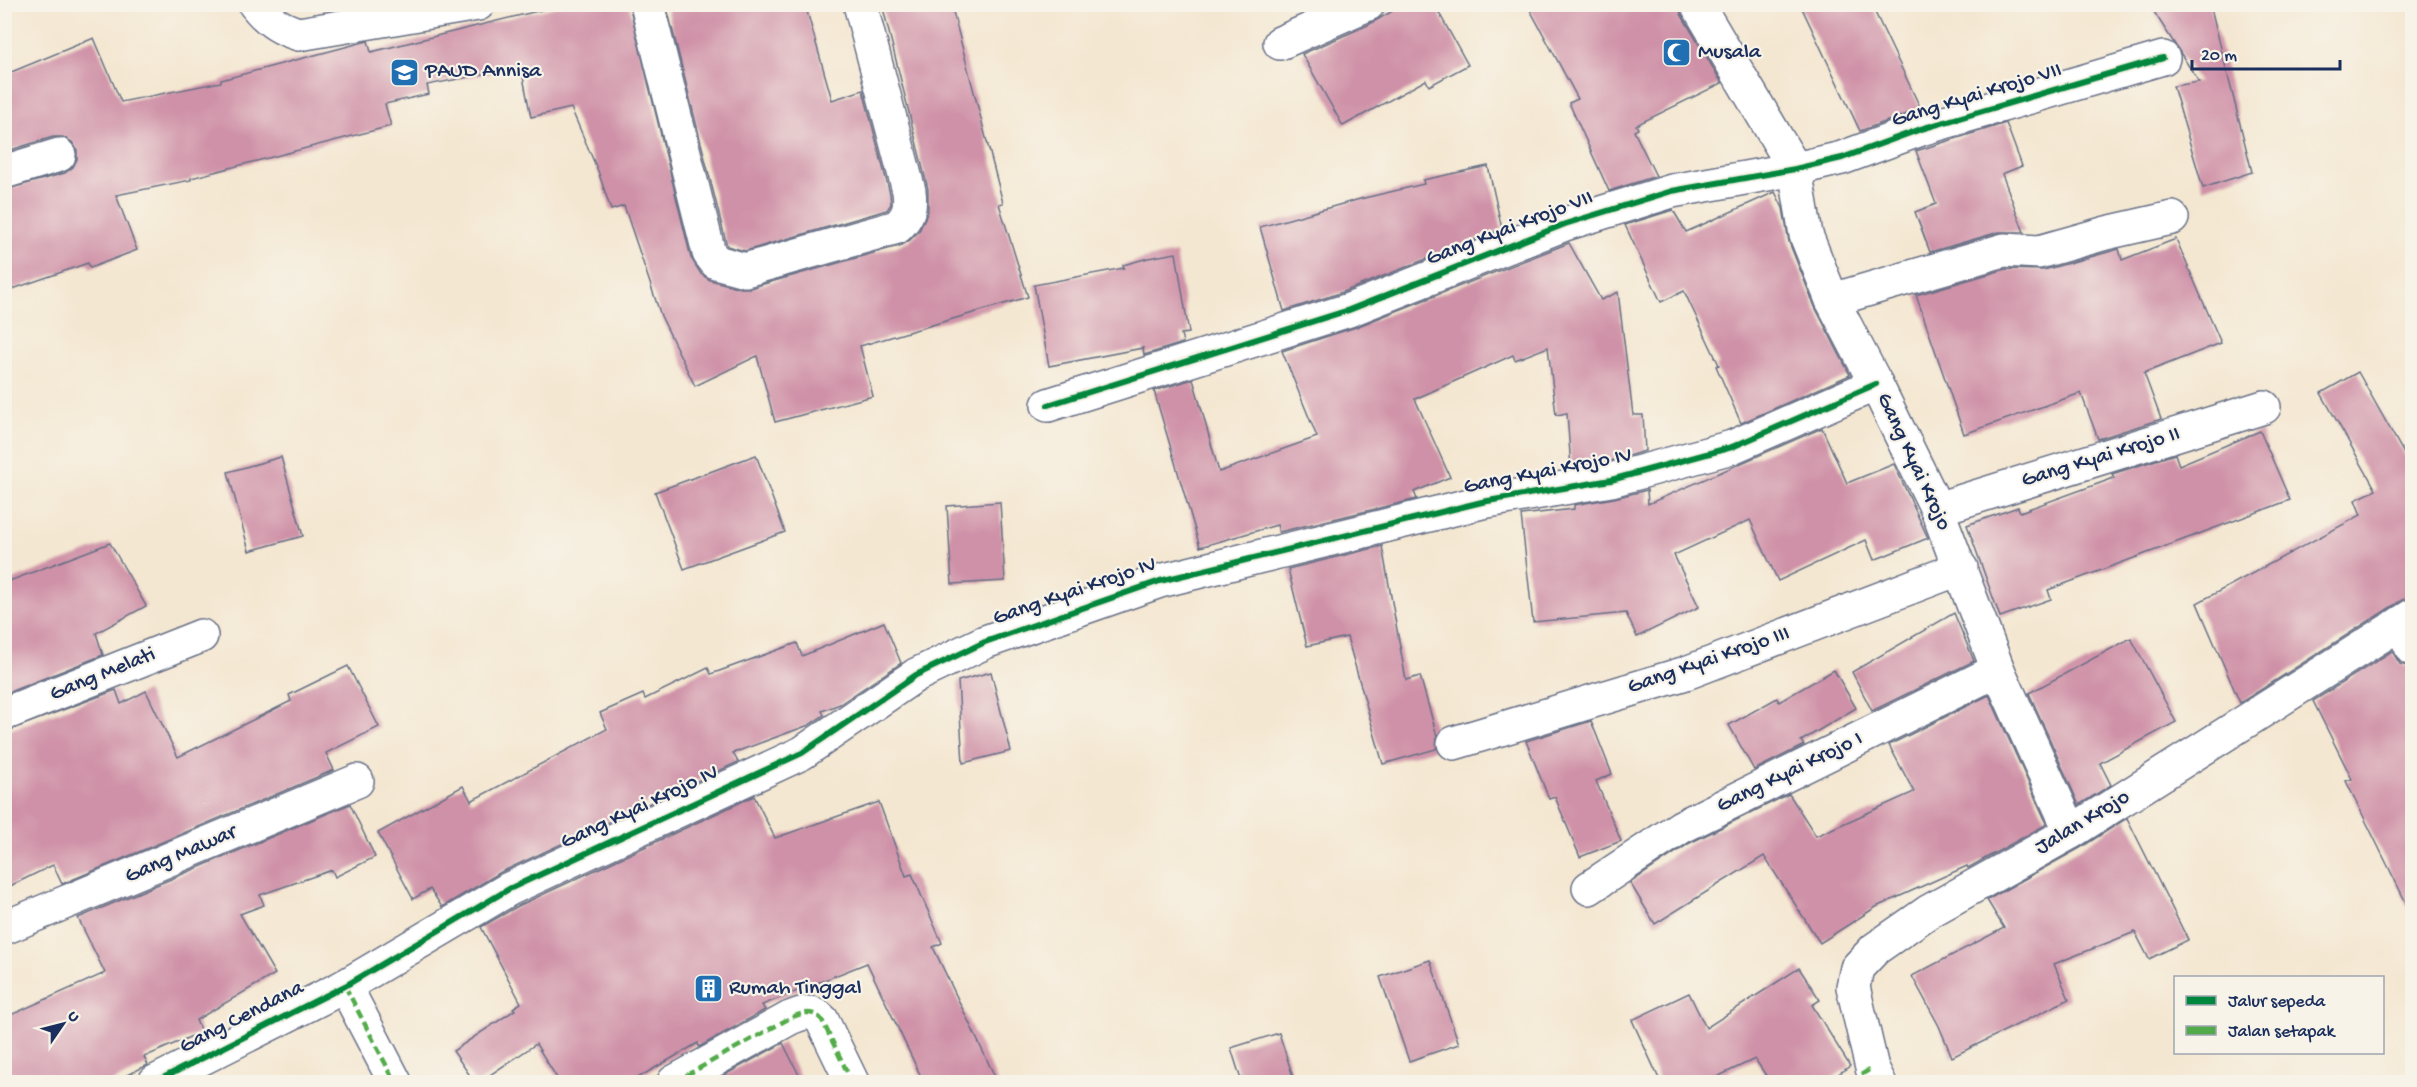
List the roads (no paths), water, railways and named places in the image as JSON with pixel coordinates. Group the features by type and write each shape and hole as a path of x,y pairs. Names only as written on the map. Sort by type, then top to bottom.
{"street":[{"path":"255,4 273,23 286,31 299,34 478,4"},
{"path":"647,4 709,254 716,262 745,270 897,227 905,220 911,208 909,191 860,4"},
{"path":"1280,43 1368,4"},
{"name":"Gang Kyai Krojo","path":"1697,4 1795,169 1806,235 1832,300 1938,510 1998,670 2071,832"},
{"name":"Gang Kyai Krojo VII","path":"1048,405 1349,310 1565,224 1671,191 1795,169 1842,158 1921,129 2163,58"},
{"path":"4,172 59,155"},
{"path":"1832,300 2004,250 2039,252 2106,233 2172,218"},
{"name":"Gang Kyai Krojo IV","path":"345,986 509,889 802,753 916,675 985,642 1160,581 1482,502 1611,480 1732,447 1876,384"},
{"name":"Gang Kyai Krojo II","path":"1938,510 2264,407"},
{"name":"Gang Kyai Krojo III","path":"1454,743 1686,673 1961,568"},
{"name":"Jalan Krojo","path":"1867,1078 1853,987 1857,968 1875,949 1928,912 2071,832 2409,629"},
{"name":"Gang Melati","path":"4,714 201,636"},
{"name":"Gang Kyai Krojo I","path":"1589,888 1681,827 1998,670"},
{"name":"Gang Mawar","path":"4,928 357,781"},
{"path":"345,986 395,1083"},
{"name":"Gang Cendana","path":"160,1082 345,986"},
{"path":"674,1083 790,1018 810,1012 818,1015 822,1020 852,1083"}],"place":[{"name":"Musala","path":"1677,53"},
{"name":"PAUD Annisa","path":"404,72"},
{"name":"Rumah Tinggal","path":"708,989"}]}
